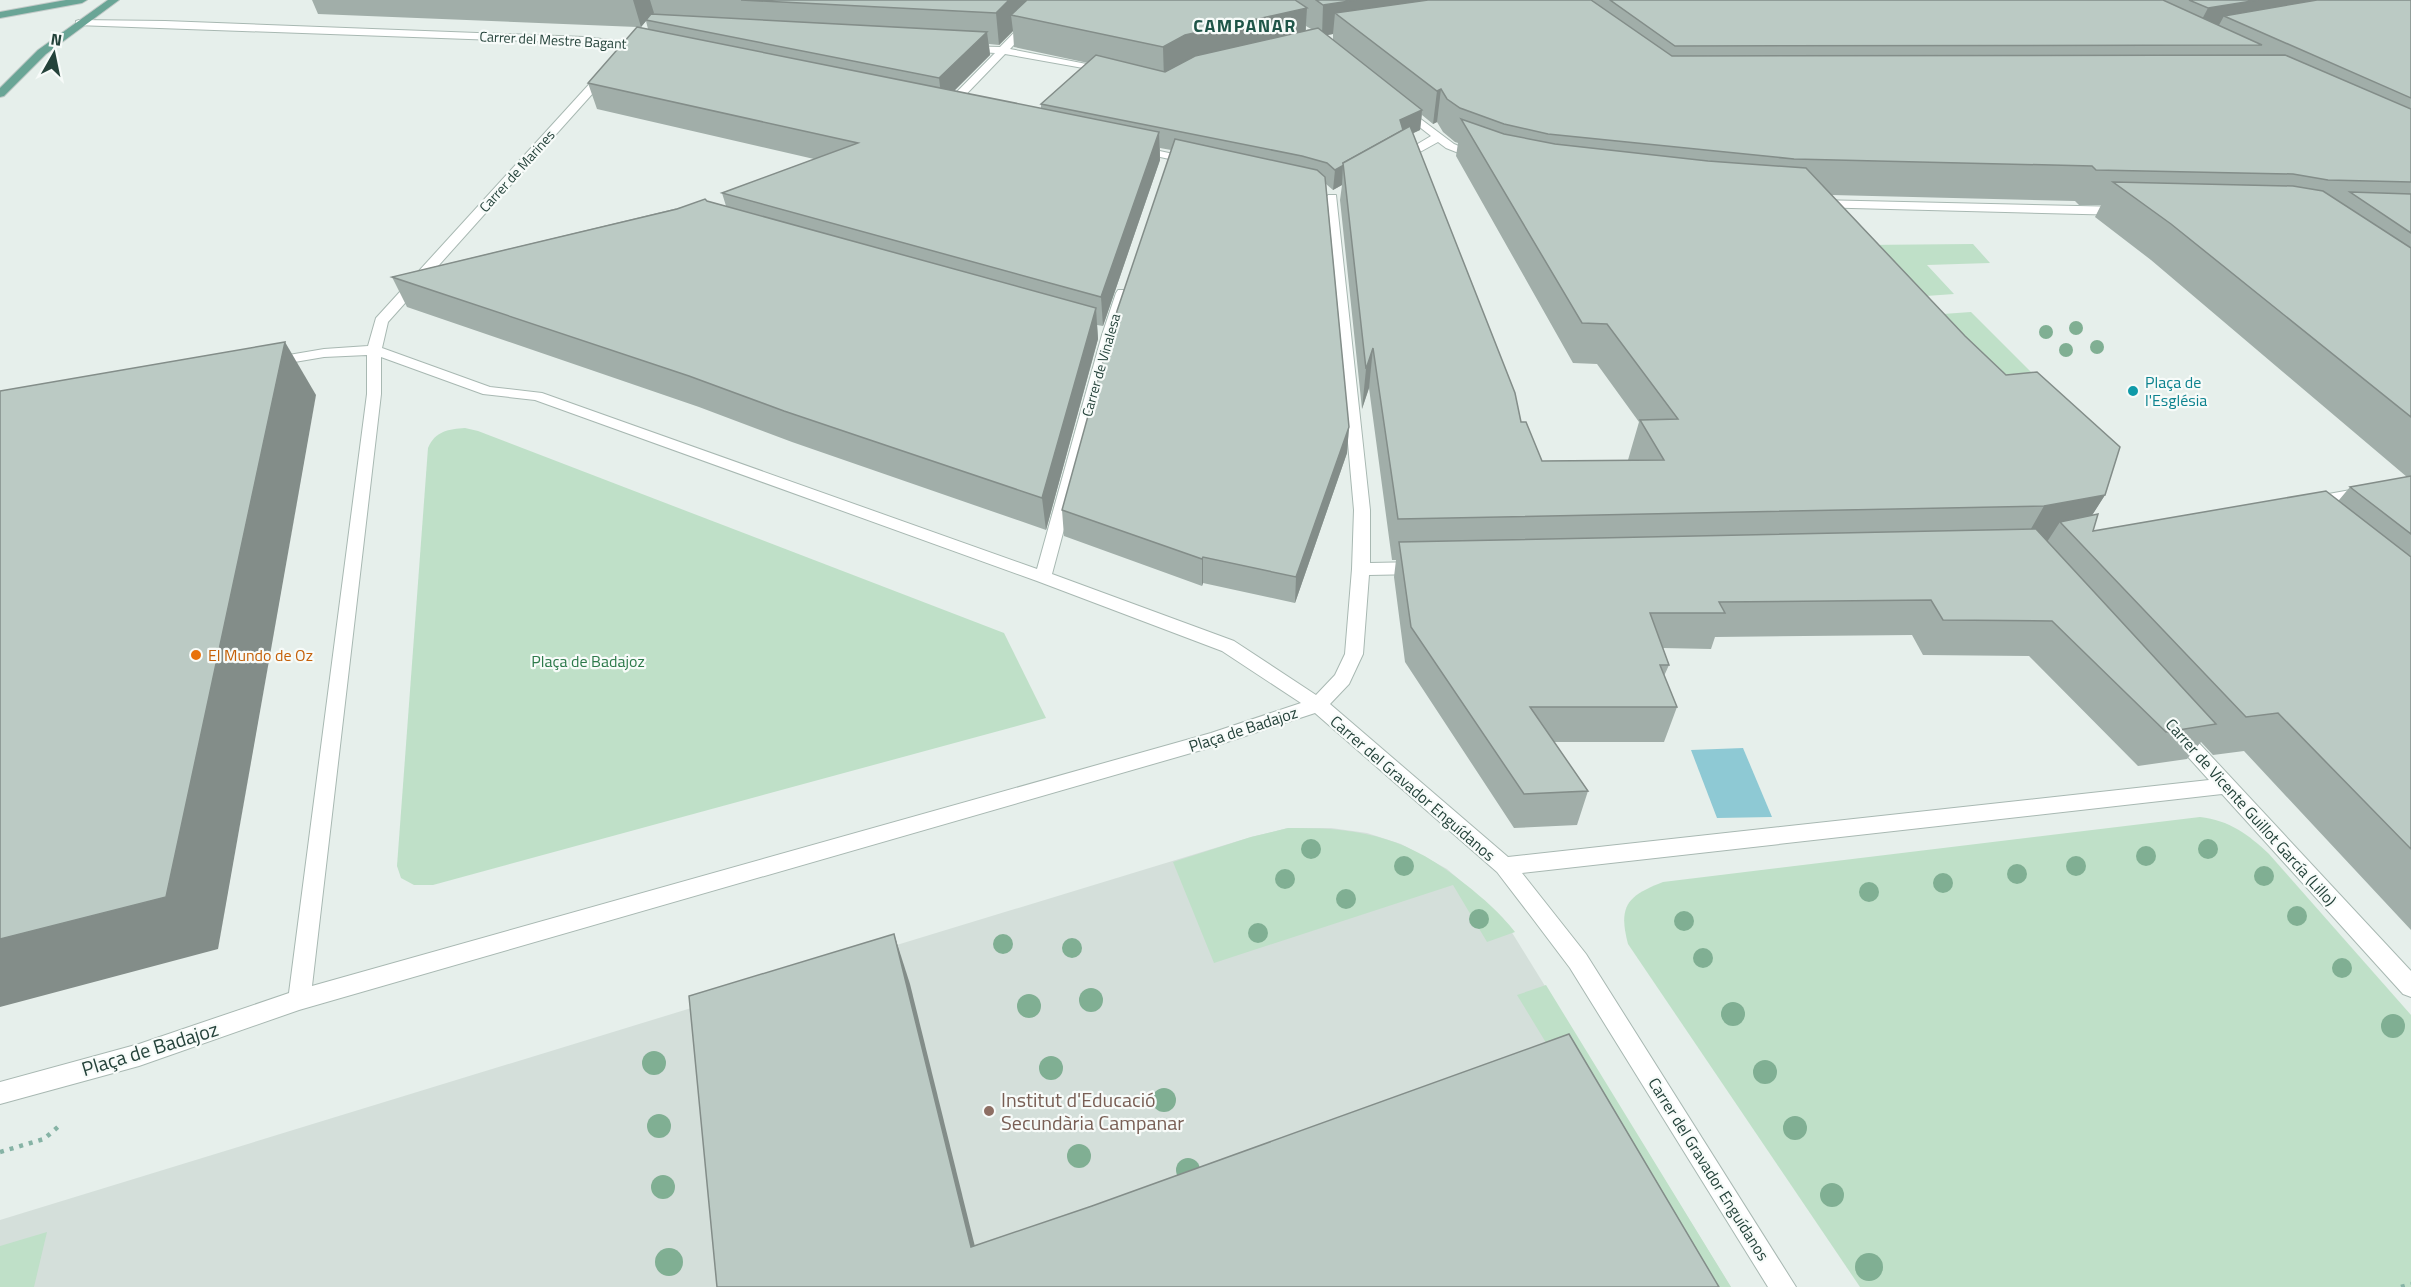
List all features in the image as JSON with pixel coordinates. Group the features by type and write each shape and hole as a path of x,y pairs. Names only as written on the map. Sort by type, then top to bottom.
{"main road":[{"path":"0,15 82,0"},
{"path":"0,94 27,65 79,23 114,0"}],"street":[{"path":"946,108 1051,0"},
{"name":"Carrer del Mestre Bagant","path":"79,23 165,24 584,40 624,53 655,49"},
{"name":"Carrer de Marines","path":"374,350 381,321 645,31"},
{"path":"955,48 1002,50 1115,73"},
{"path":"1080,81 1095,68"},
{"path":"1392,100 1438,137 1466,154 1488,160"},
{"path":"1390,165 1438,137"},
{"path":"1124,146 1168,162 1206,164"},
{"name":"Carrer del Gravador Enguídanos","path":"1331,193 1362,510 1361,569 1354,654 1342,679 1318,705 1504,866 1578,961 1783,1287"},
{"path":"1802,203 2132,211"},
{"name":"Carrer de Vinalesa","path":"1042,577 1103,333 1128,279"},
{"path":"299,1000 374,394 374,350"},
{"name":"Plaça de Badajoz","path":"254,365 324,353 374,350 488,391 537,396 1228,646 1318,705"},
{"path":"2294,505 2411,484"},
{"path":"1361,569 1433,568"},
{"name":"Plaça de Badajoz","path":"0,1093 138,1055 299,1000 1212,740 1318,705"},
{"name":"Carrer de Vicente Guillot García (Lillo)","path":"2162,715 2411,987"},
{"path":"1504,866 2225,786"}],"path":[{"path":"2401,1287 2411,1284"}],"shaded area":[{"name":"Institut d'Educació Secundària Campanar","path":"1288,828 1331,828 1367,833 1401,844 1447,869 1503,918 1731,1287 0,1287 0,1220 1251,837"}],"green space":[{"path":"1973,244 1990,263 1927,265 1954,294 1912,297 1861,245"},
{"path":"1971,312 2042,383 2000,388 1929,315"},
{"name":"Plaça de Badajoz","path":"465,428 478,431 1004,633 1046,718 433,885 414,885 401,878 397,866 428,448 439,434 448,430"},
{"path":"2200,817 2229,825 2269,854 2411,1015 2411,1287 1860,1287 1628,944 1625,931 1625,911 1628,904 1641,892 1663,882"},
{"path":"1288,828 1361,833 1403,845 1444,868 1465,884 1492,906 1515,932 1487,942 1453,885 1214,963 1173,862 1251,837"},
{"path":"1546,985 1731,1287 1666,1287 1565,1074 1517,995"},
{"path":"47,1232 34,1287 0,1287 0,1246"}],"water":[{"path":"1743,748 1772,817 1717,818 1691,750"}],"building":[{"path":"741,0 1009,0 996,13"},
{"path":"1027,0 1295,0 1307,8 1185,35 1163,47 1011,15"},
{"path":"1316,0 1356,0 1323,5"},
{"path":"1428,0 1591,0 1672,56 2285,55 2411,109 2411,182 2328,180 2293,174 2096,170 2092,166 1794,159 1548,134 1504,124 1460,108 1447,99 1441,89 1437,91 1335,13"},
{"path":"1610,0 2163,0 2262,45 1675,46"},
{"path":"2189,0 2258,0 2208,8"},
{"path":"2317,0 2411,0 2411,98 2224,16"},
{"path":"651,14 987,32 939,78 646,20"},
{"path":"637,27 1159,132 1101,297 722,193 858,143 588,83"},
{"path":"1318,28 1422,110 1400,120 1403,130 1343,163 1344,165 1335,170 1327,163 1302,156 1041,104 1096,55 1165,72 1195,56"},
{"path":"1461,119 1504,134 1555,144 1708,161 1806,168 1965,336 2006,375 2037,372 2120,447 2105,495 2044,506 1398,519 1373,348 1366,369 1343,163 1410,126 1515,393 1521,422 1526,422 1542,461 1664,460 1640,420 1678,419 1607,324 1582,323"},
{"path":"1175,139 1317,170 1325,177 1349,427 1296,577 1203,557 1202,559 1062,510 1117,311"},
{"path":"2113,182 2293,186 2323,191 2411,248 2411,417 2171,224"},
{"path":"2350,192 2411,194 2411,233"},
{"path":"705,199 1096,308 1042,498 784,411 689,376 392,277 677,209"},
{"path":"285,342 166,897 0,939 0,391"},
{"path":"2411,476 2411,534 2350,487"},
{"path":"2326,491 2411,557 2411,849 2278,713 2246,717 2060,522 2098,514 2093,531"},
{"path":"2036,529 2216,724 2166,732 2052,621 1943,620 1931,600 1719,602 1725,613 1650,613 1669,665 1660,665 1677,707 1530,707 1588,791 1524,794 1411,627 1399,542"},
{"path":"894,934 971,1247 1092,1206 1569,1034 1719,1287 717,1287 689,996"}],"place":[{"name":"Plaça de l'Església","path":"2133,391"},
{"name":"El Mundo de Oz","path":"196,655"},
{"name":"Institut d'Educació Secundària Campanar","path":"989,1111"}],"district":[{"name":"CAMPANAR","path":"1245,26"}]}
